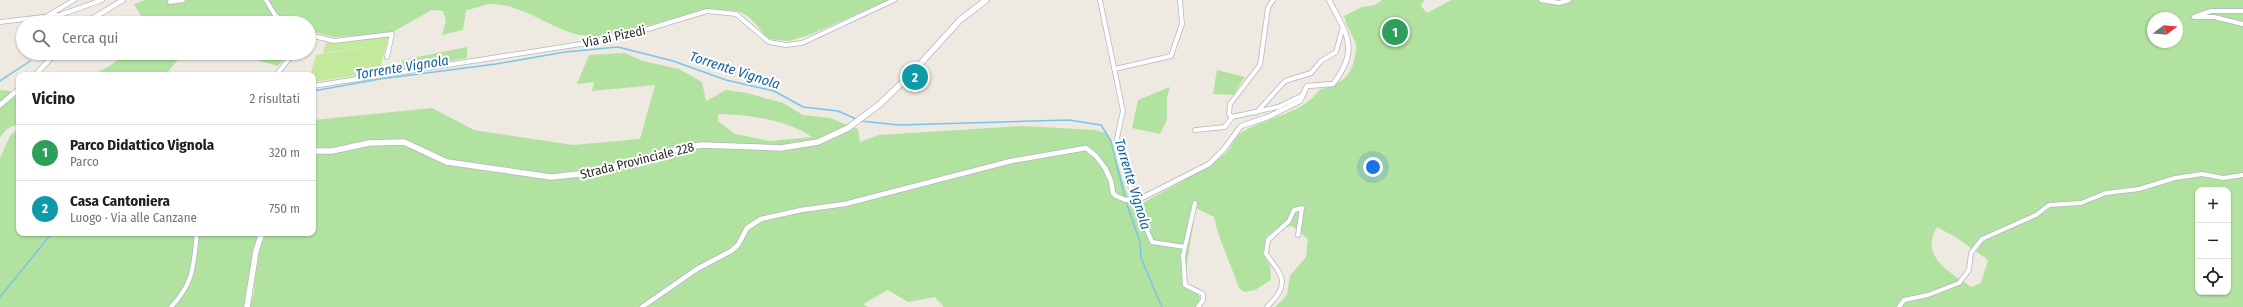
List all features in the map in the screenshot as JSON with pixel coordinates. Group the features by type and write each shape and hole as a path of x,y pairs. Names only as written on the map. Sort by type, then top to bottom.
{"main road":[{"name":"Strada Provinciale 228","path":"316,151 332,150 369,143 404,142 447,162 531,175 570,176 590,173 682,148 723,144 781,148 818,142 848,128 865,117 911,74 960,20 986,0"},
{"path":"248,307 252,293 254,258 261,236"}],"street":[{"path":"46,16 74,0"},
{"path":"54,16 102,0"},
{"path":"97,16 123,0"},
{"path":"172,0 170,2 173,3 183,0"},
{"path":"266,0 276,16"},
{"name":"Via ai Pizedi","path":"316,86 581,44 638,32 708,11 736,14 769,42 786,44 802,43 894,0"},
{"path":"1100,0 1123,111 1117,138 1132,200 1152,242 1185,247"},
{"path":"1115,69 1171,56 1182,24 1180,0"},
{"path":"1232,117 1229,114 1230,104 1260,65 1268,8 1273,0"},
{"path":"642,307 697,269 731,251 738,245 747,228 761,219 845,204 938,181 973,170 990,168 1011,161 1086,148 1095,155 1108,173 1114,185 1113,193 1122,199 1132,200 1205,167 1214,160 1241,126 1284,110 1300,101 1304,88 1307,86 1333,84 1350,57 1350,50 1343,27 1329,0"},
{"path":"1541,0 1559,3 1568,0"},
{"path":"2243,11 2198,14 2194,17 2214,17 2243,24"},
{"path":"0,22 16,21"},
{"path":"1256,113 1285,82 1291,78 1311,73 1321,61 1336,52 1343,27"},
{"path":"316,38 334,41 391,34 393,36 387,57"},
{"path":"38,72 49,60"},
{"path":"278,72 288,60"},
{"path":"0,105 16,92"},
{"path":"1195,130 1225,127 1232,117 1256,113 1290,103 1303,95"},
{"path":"1899,307 1904,300 1928,295 1959,283 1969,270 1972,253 1982,239 2036,215 2049,205 2081,203 2106,194 2139,189 2175,178 2202,174 2223,178 2243,175"},
{"path":"1195,203 1185,247 1183,277 1185,285 1203,294 1203,300 1198,307"},
{"path":"1267,307 1282,292 1283,284 1277,266 1266,254 1268,240 1289,221 1294,210 1302,208 1303,210 1298,235"},
{"path":"171,307 183,294 192,276 197,236"}],"green space":[{"path":"145,0 889,0 809,35 789,41 768,39 756,24 746,15 730,10 695,14 614,34 585,36 559,28 520,10 492,4 466,10 463,30 442,35 446,21 443,11 432,10 389,34 334,37 316,33 316,16 141,16 134,4"},
{"path":"1382,0 1424,0 1421,6 1427,13 1451,0 2243,0 2243,307 1275,307 1287,295 1290,276 1306,257 1308,239 1292,226 1278,229 1267,236 1263,255 1270,265 1271,280 1255,290 1244,292 1239,288 1222,244 1214,217 1196,208 1184,281 1200,297 1198,307 944,307 935,297 908,302 888,290 863,304 868,307 249,307 254,293 255,258 263,236 316,236 316,152 369,144 403,143 431,157 570,177 702,146 799,146 852,127 858,129 860,142 879,135 1023,126 1095,130 1108,134 1132,209 1189,177 1222,156 1241,133 1255,125 1286,114 1305,104 1320,89 1339,83 1344,79 1351,69 1355,56 1356,44 1344,16 1362,7 1375,5","holes":["1937,227 1957,238 1988,260 1981,283 1971,287 1954,276 1939,263 1934,255 1932,238"]},
{"path":"389,35 379,72 316,82 316,72 311,72 314,60 316,60 316,55 367,47 323,53 326,43"},
{"path":"467,47 467,58 401,69 402,60"},
{"path":"625,53 643,61 679,69 702,82 706,101 726,90 747,93 783,103 803,115 830,118 850,126 818,141 781,147 702,144 589,172 552,176 448,161 405,141 316,150 316,120 432,108 474,130 573,145 640,139 655,85 592,91 594,82 577,84 589,55","holes":["718,114 755,117 791,126 812,137 770,141 735,134 718,121"]},
{"path":"117,60 178,60 168,72 97,72 108,67"},
{"path":"259,60 284,60 278,66"},
{"path":"1217,70 1245,77 1233,95 1213,94"},
{"path":"1170,87 1167,97 1167,120 1160,134 1132,128 1138,100"},
{"path":"0,90 10,91 16,97 16,124 7,129 0,137"},
{"path":"16,130 16,236 260,236 252,259 246,307 0,307 0,158 10,136"}],"waterway":[{"name":"Torrente Vignola","path":"316,90 380,79 496,64 565,52 618,47 673,61 726,80 774,91 803,107 838,111 856,119"},
{"path":"0,81 30,61"},
{"name":"Torrente Vignola","path":"861,121 899,125 1069,120 1101,125 1111,141 1125,198"},
{"name":"Torrente Vignola","path":"1126,202 1140,242 1141,258 1162,307"},
{"path":"0,297 50,236"}],"place":[{"name":"Parco Didattico Vignola","path":"1395,32"},
{"name":"Casa Cantoniera","path":"915,77"}]}
